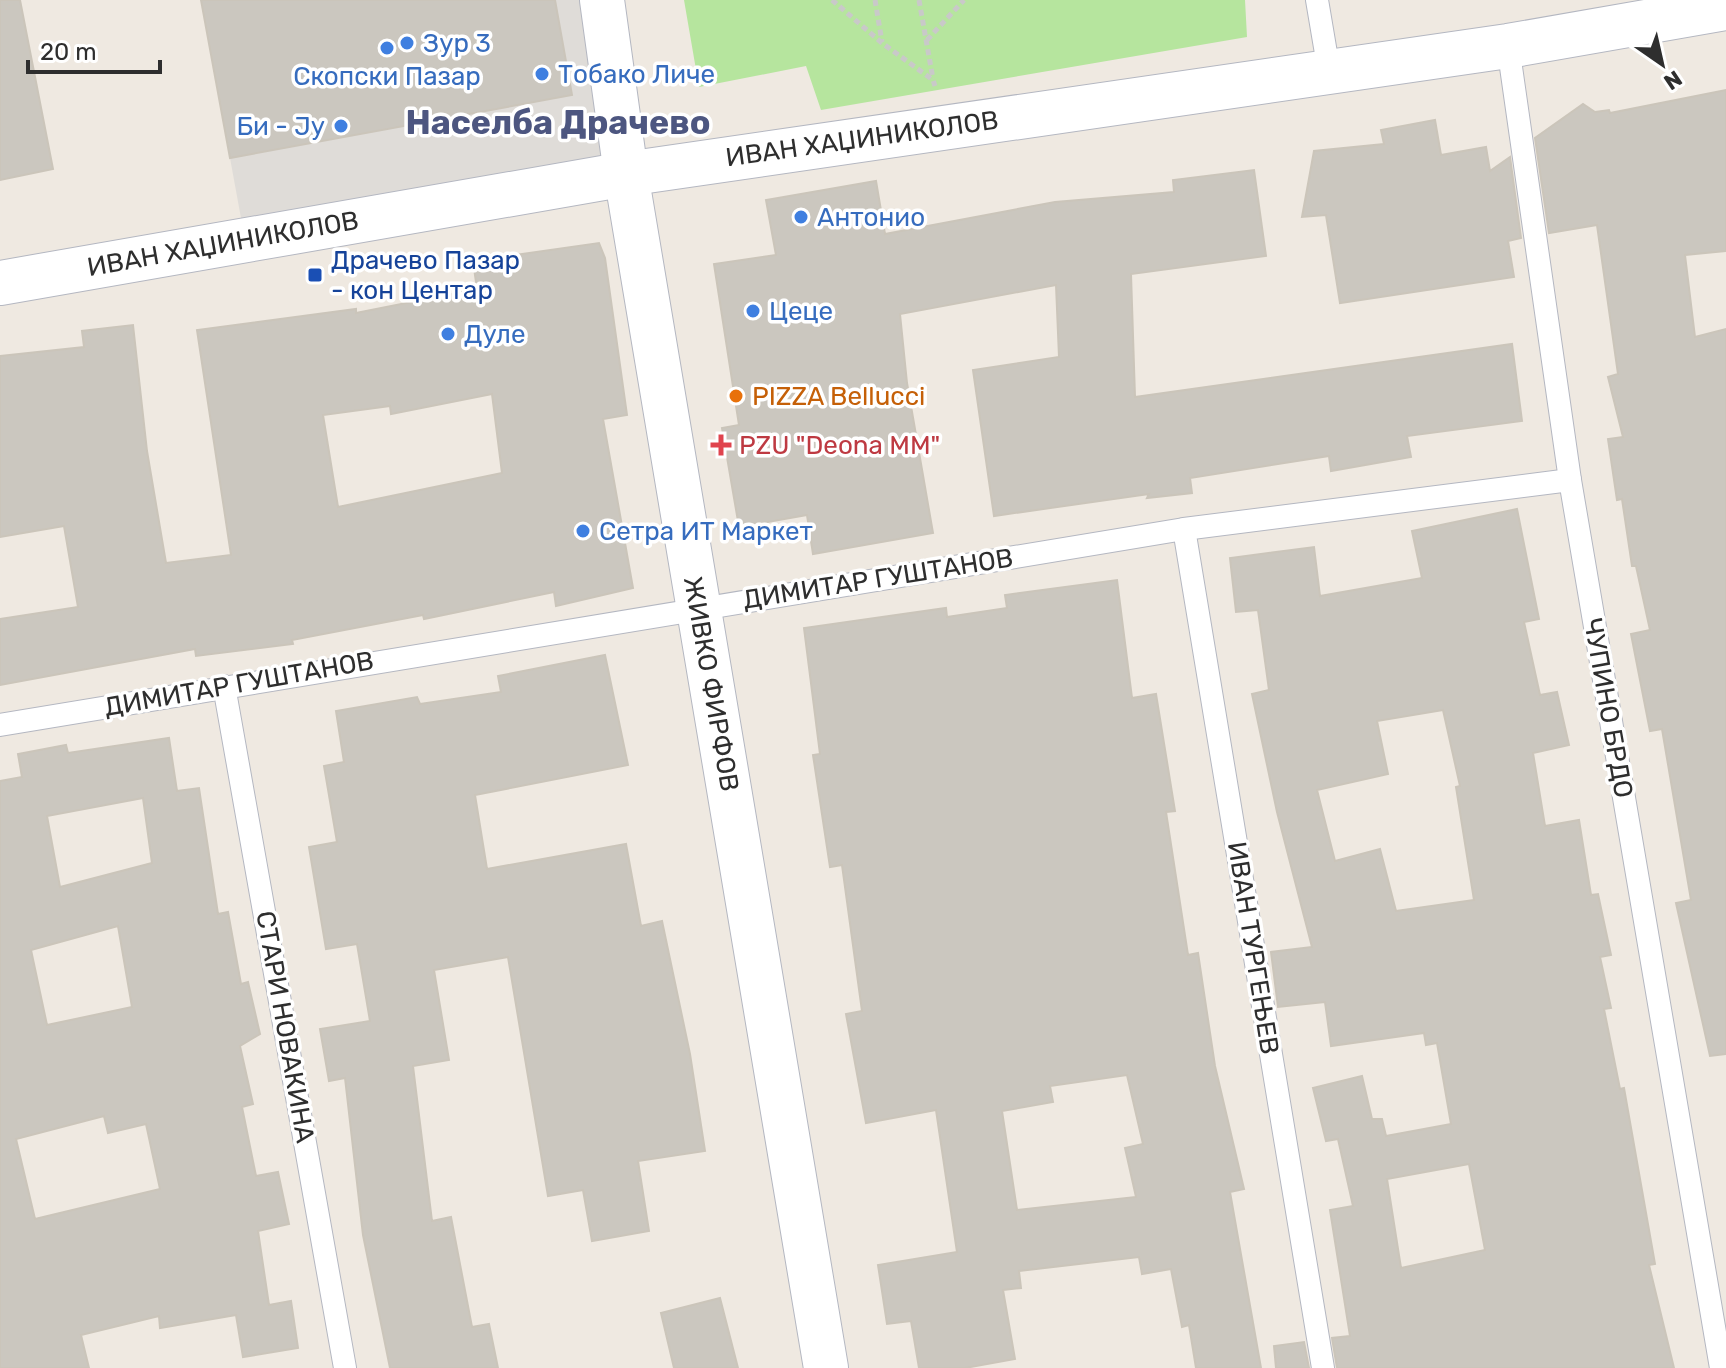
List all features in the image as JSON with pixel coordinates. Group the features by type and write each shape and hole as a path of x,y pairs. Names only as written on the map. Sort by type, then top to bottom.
{"street":[{"name":"ЖИВКО ФИРФОВ","path":"602,0 626,174 826,1368"},
{"name":"ИВАН ХАЏИНИКОЛОВ","path":"0,283 626,174 1508,46 1658,10 1726,8"}],"lane":[{"path":"1317,0 1329,71"},
{"name":"ЧУПИНО БРДО","path":"1508,46 1570,480 1721,1368"},
{"name":"ДИМИТАР ГУШТАНОВ","path":"0,725 1184,529 1570,480"},
{"name":"ИВАН ТУРГЕЊЕВ","path":"1184,529 1323,1368"},
{"name":"СТАРИ НОВАКИНА","path":"224,686 345,1368"}],"path":[{"path":"832,0 882,43 933,80"},
{"path":"875,0 882,43"},
{"path":"919,0 945,127"},
{"path":"927,41 964,0"}],"green space":[{"path":"684,0 1245,0 1247,37 821,110 806,66 699,87"}],"shaded area":[{"path":"555,0 602,0 626,174 245,240 230,158 572,95"}],"building":[{"path":"0,0 20,0 53,169 0,180"},
{"name":"Скопски Пазар","path":"201,0 555,0 572,95 230,158"},
{"path":"1726,90 1726,251 1685,255 1695,337 1726,329 1726,1054 1710,1056 1676,903 1691,900 1662,729 1650,731 1631,634 1650,630 1636,566 1632,566 1622,499 1617,500 1608,439 1623,437 1608,377 1618,374 1597,225 1549,233 1535,138 1583,104 1595,112 1609,110 1610,113"},
{"path":"1435,120 1441,155 1486,147 1490,171 1510,157 1521,238 1508,241 1514,277 1340,303 1326,215 1302,217 1314,151 1384,144 1381,130"},
{"path":"1254,170 1266,256 1131,274 1135,397 1512,344 1522,421 1407,436 1411,457 1331,471 1329,456 1190,478 1192,493 1147,498 1149,494 994,516 973,370 1059,357 1056,285 900,314 907,383 933,533 813,554 807,515 739,527 722,428 739,425 714,264 776,255 766,200 876,181 885,234 1055,202 1174,192 1173,180"},
{"path":"599,243 605,258 627,415 603,419 633,588 556,606 554,592 424,619 423,615 292,640 293,644 196,656 195,649 0,685 0,619 78,607 64,526 0,537 0,356 84,347 82,331 133,325 147,451 166,563 231,555 197,330 356,309 356,313 477,289 473,261","holes":["492,394 502,473 338,507 323,415 390,406 391,414"]},
{"path":"1517,509 1539,619 1524,622 1540,695 1557,692 1569,745 1533,753 1545,826 1579,820 1591,895 1598,894 1611,955 1600,957 1611,1008 1604,1009 1620,1089 1624,1088 1655,1264 1649,1265 1674,1368 1337,1368 1332,1338 1350,1336 1330,1210 1353,1206 1338,1139 1326,1141 1313,1088 1362,1076 1372,1119 1382,1119 1386,1136 1451,1124 1437,1043 1426,1045 1424,1033 1331,1046 1325,1002 1278,1007 1271,952 1312,947 1277,812 1252,694 1269,690 1258,610 1236,612 1230,558 1314,547 1320,596 1422,578 1412,531","holes":["1443,710 1460,786 1456,787 1474,900 1396,911 1380,849 1335,861 1317,790 1388,774 1377,721","1469,1164 1485,1250 1401,1268 1387,1179"]},
{"path":"1117,580 1132,698 1156,694 1175,811 1166,812 1188,955 1198,953 1215,1066 1244,1189 1230,1192 1261,1368 1196,1368 1189,1325 1182,1327 1171,1269 1142,1274 1139,1257 1019,1271 1021,1288 1003,1290 1015,1359 965,1368 919,1368 911,1321 887,1324 878,1265 957,1252 936,1110 866,1123 846,1014 862,1011 842,865 830,867 813,755 820,754 804,628 946,608 947,617 1007,608 1005,595","holes":["1127,1075 1143,1144 1125,1148 1136,1197 1017,1210 1002,1111 1053,1102 1050,1086"]},
{"path":"605,655 628,765 475,795 487,869 626,844 641,926 662,921 690,1054 705,1151 638,1161 649,1231 592,1241 583,1190 548,1196 508,957 434,970 449,1060 413,1066 432,1221 451,1217 472,1327 489,1324 498,1368 390,1368 363,1235 345,1078 329,1081 320,1029 370,1021 357,944 326,949 309,847 337,842 324,766 344,762 336,711 417,697 420,704 501,692 498,676"},
{"path":"169,738 177,791 199,788 218,914 228,912 241,984 248,982 260,1034 240,1046 253,1104 242,1107 256,1176 278,1172 289,1224 258,1231 269,1305 291,1301 298,1348 243,1357 236,1315 160,1328 159,1316 81,1335 89,1368 0,1368 0,781 22,777 18,754 66,745 68,753","holes":["143,798 152,863 60,887 47,816","118,926 132,1007 47,1025 31,950","104,1116 108,1133 146,1124 160,1189 35,1219 16,1139"]},
{"path":"720,1298 738,1368 674,1368 661,1313"},
{"path":"1304,1342 1309,1368 1276,1368 1274,1346"}],"place":[{"name":"Зур 3","path":"407,43"},
{"name":"Скопски Пазар","path":"387,48"},
{"name":"Тобако Личе","path":"542,74"},
{"name":"Би - Ју","path":"341,126"},
{"name":"Антонио","path":"801,217"},
{"name":"Драчево Пазар - кон Центар","path":"315,275"},
{"name":"Цеце","path":"753,311"},
{"name":"Дуле","path":"448,334"},
{"name":"PIZZA Bellucci","path":"736,396"},
{"name":"PZU \"Deona MM\"","path":"721,445"},
{"name":"Сетра ИТ Маркет","path":"583,531"}],"district":[{"name":"Населба Драчево","path":"558,122"}]}
